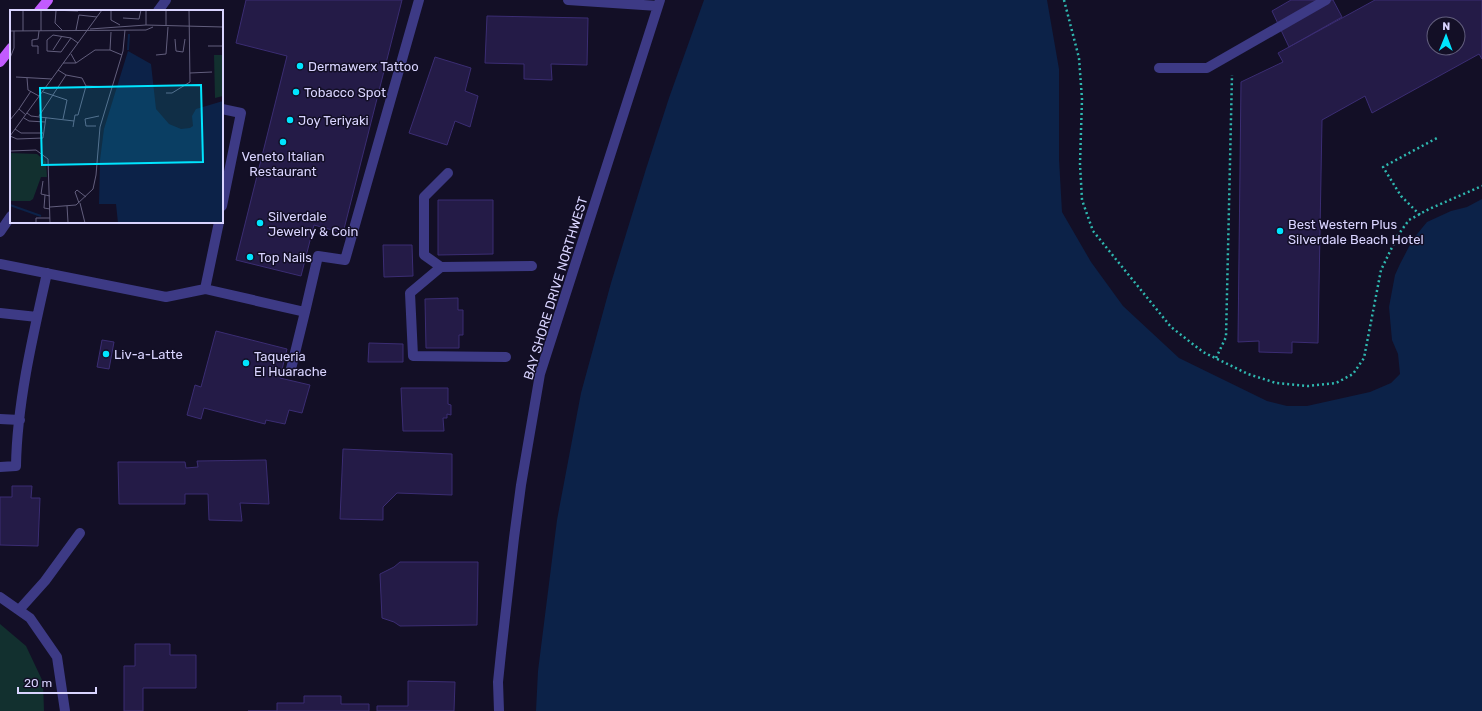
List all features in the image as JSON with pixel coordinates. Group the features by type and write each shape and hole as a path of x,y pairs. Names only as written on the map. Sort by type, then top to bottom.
{"main road":[{"path":"40,10 48,0"},
{"path":"0,62 10,49"}],"street":[{"path":"159,10 166,0"},
{"path":"291,369 318,256 345,260 419,0"},
{"path":"568,0 659,3"},
{"path":"1159,68 1207,68 1326,0"},
{"name":"BAY SHORE DRIVE NORTHWEST","path":"499,711 498,682 500,653 521,485 540,374 659,3"},
{"path":"223,109 241,113 223,201"},
{"path":"442,268 424,255 424,197 448,173"},
{"path":"0,232 10,217"},
{"path":"205,289 219,223"},
{"path":"0,264 166,297 205,289 305,312"},
{"path":"506,357 413,356 410,293 442,268 532,266"},
{"path":"0,466 16,466 17,435 37,317 47,273"},
{"path":"0,313 37,317"},
{"path":"0,419 20,420"},
{"path":"19,610 45,581 80,533"},
{"path":"0,597 30,618 57,657 65,711"}],"path":[{"path":"1064,0 1079,58 1082,99 1080,164 1082,200 1093,231 1171,327 1203,352 1248,374 1276,383 1308,386 1336,383 1353,374 1364,358 1381,270 1398,235 1409,220 1482,186"},
{"path":"1216,358 1226,338 1232,70 1226,58"},
{"path":"1420,215 1401,196 1383,167 1437,138"}],"green space":[{"path":"0,624 26,646 43,682 44,711 0,711"}],"water":[{"path":"704,0 1047,0 1059,69 1059,159 1062,212 1091,262 1123,306 1179,358 1267,401 1287,406 1307,406 1370,392 1391,383 1400,374 1398,354 1392,340 1389,307 1395,275 1400,264 1413,239 1427,222 1451,211 1467,207 1482,199 1482,711 536,711 538,671 557,520 581,393 611,283 646,169 669,98"}],"building":[{"path":"246,0 402,0 343,233 314,225 301,276 236,260 287,56 236,43"},
{"path":"1291,0 1333,0 1342,17 1289,47 1272,11"},
{"name":"Best Western Plus Silverdale Beach Hotel","path":"1375,0 1482,0 1482,59 1479,54 1372,113 1365,96 1322,120 1318,343 1292,342 1292,353 1259,352 1259,341 1238,342 1241,82 1283,62 1278,53"},
{"path":"487,16 588,18 587,65 551,64 552,80 524,79 524,64 485,63"},
{"path":"435,57 471,68 465,91 478,96 470,127 455,121 447,145 409,133"},
{"path":"438,200 493,200 493,254 438,255"},
{"path":"383,245 412,245 413,276 384,277"},
{"path":"458,298 458,310 463,310 463,335 459,335 459,348 426,348 425,299"},
{"name":"Taqueria El Huarache","path":"216,331 287,349 280,378 310,385 302,413 289,410 285,424 266,420 265,424 204,408 201,419 187,415 195,385 201,387"},
{"name":"Liv-a-Latte","path":"102,340 114,342 109,369 97,367"},
{"path":"369,343 403,344 403,362 368,362"},
{"path":"401,388 448,388 448,404 451,405 451,415 447,414 447,418 443,418 444,431 403,431"},
{"path":"343,449 452,454 452,495 397,493 383,507 383,520 340,519"},
{"path":"266,460 269,504 240,503 242,521 209,520 208,494 185,494 185,504 119,504 118,462 185,462 186,468 198,467 197,461"},
{"path":"12,486 32,486 31,498 40,498 38,546 0,545 0,497 12,497"},
{"path":"400,562 478,562 477,625 400,626 394,622 382,618 380,574 394,567"},
{"path":"135,644 170,644 170,655 196,655 196,688 143,688 143,711 124,711 124,666 135,666"},
{"path":"408,681 455,682 454,711 377,711 377,706 408,706"},
{"path":"304,696 341,696 341,704 369,704 369,711 277,711 277,703 304,703"}],"place":[{"name":"Dermawerx Tattoo","path":"300,66"},
{"name":"Tobacco Spot","path":"296,92"},
{"name":"Joy Teriyaki","path":"290,120"},
{"name":"Veneto Italian Restaurant","path":"283,142"},
{"name":"Silverdale Jewelry & Coin","path":"260,223"},
{"name":"Best Western Plus Silverdale Beach Hotel","path":"1280,231"},
{"name":"Top Nails","path":"250,257"},
{"name":"Liv-a-Latte","path":"106,354"},
{"name":"Taqueria El Huarache","path":"246,363"}]}
